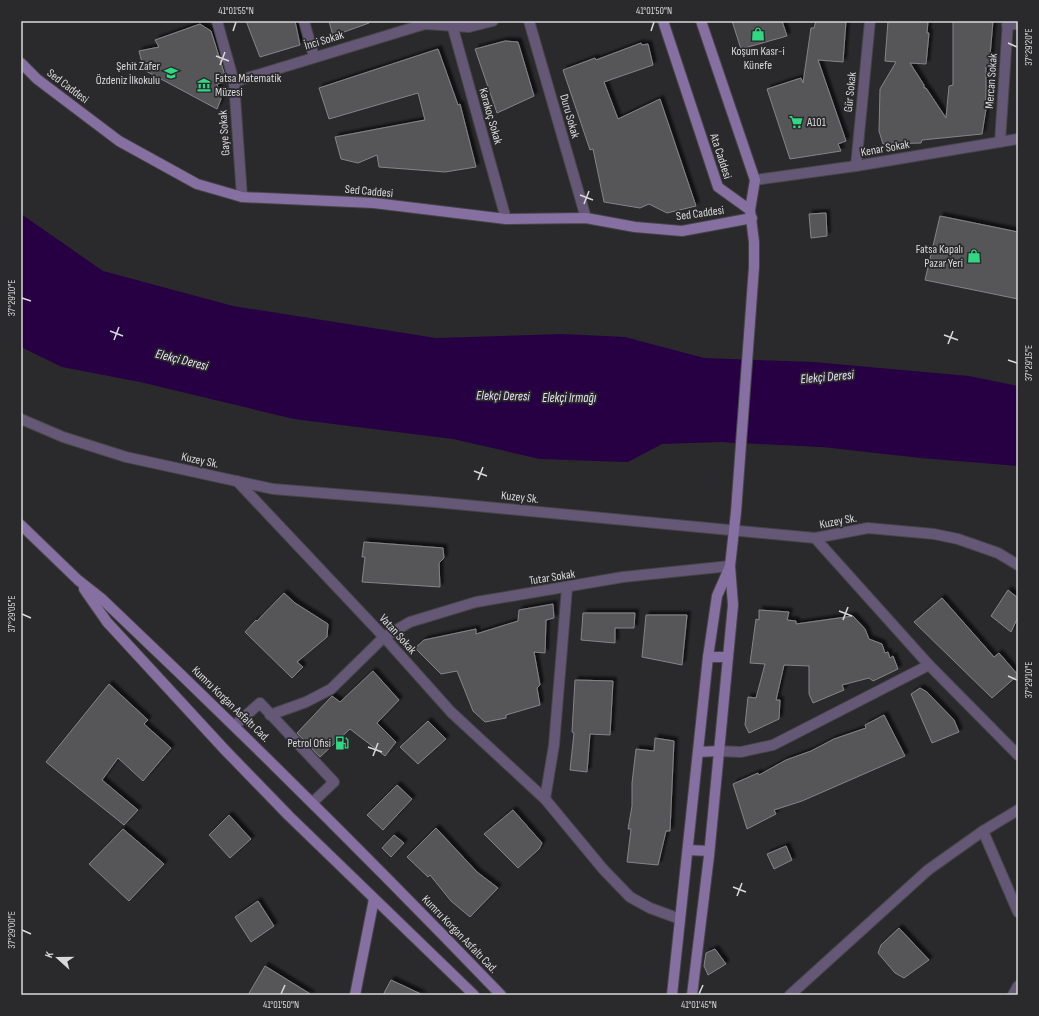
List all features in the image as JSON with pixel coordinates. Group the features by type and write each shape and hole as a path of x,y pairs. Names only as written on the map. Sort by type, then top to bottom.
{"main road":[{"name":"Ata Caddesi","path":"663,21 718,188 751,214"},
{"name":"Ata Caddesi","path":"700,21 755,180 751,214"},
{"name":"Sed Caddesi","path":"21,63 37,79 119,141 197,184 242,197 374,204 506,219 586,218 635,227 682,232 751,214"},
{"path":"692,995 709,850 733,605 730,566 736,512 754,267 751,214"},
{"name":"Kumru Korgan Asfaltı Cad.","path":"21,525 78,580 102,599 235,725 392,882 501,995"},
{"path":"672,995 708,657 717,596 730,566"},
{"path":"78,580 107,622 225,750 289,816 474,995"},
{"path":"708,657 728,658"},
{"path":"699,752 718,751"},
{"path":"688,850 709,850"},
{"path":"355,995 374,899"}],"street":[{"name":"Gaye Sokak","path":"217,21 234,82 242,197"},
{"path":"304,21 314,57"},
{"name":"İnci Sokak","path":"234,82 425,24 452,23 470,27 493,21"},
{"name":"Duru Sokak","path":"529,21 586,218"},
{"name":"Gür Sokak","path":"856,166 870,21"},
{"name":"Karakoç Sokak","path":"452,23 506,219"},
{"path":"1008,23 1018,24"},
{"name":"Mercan Sokak","path":"1000,142 1008,23"},
{"name":"Kenar Sokak","path":"755,180 856,166 1018,139"},
{"name":"Kuzey Sk.","path":"21,420 63,437 126,457 273,489 442,503 815,538 868,528 934,534 958,539 998,553 1018,565"},
{"name":"Vatan Sokak","path":"237,481 384,637 451,712 545,799 603,869 630,897 650,908 680,918"},
{"path":"815,538 929,665 1018,755"},
{"name":"Tutar Sokak","path":"270,715 306,702 331,689 384,637 410,622 476,602 567,588 623,577 730,566"},
{"path":"545,799 554,745 567,588"},
{"path":"718,751 742,752 773,745 929,665"},
{"path":"235,725 260,703 334,782 313,802"},
{"path":"790,995 928,870 984,830 1018,810"},
{"path":"984,830 1018,912"},
{"path":"1013,995 1018,986"}],"water":[{"name":"Elekçi Irmağı","path":"21,214 103,271 233,306 436,338 562,334 625,337 704,358 813,362 969,376 1018,386 1018,466 921,458 822,447 720,442 662,444 628,462 540,459 453,439 294,419 140,382 62,367 21,347"}],"building":[{"path":"246,21 295,21 300,45 260,57"},
{"path":"329,21 369,21 369,23 333,36"},
{"path":"732,21 782,21 787,36 741,49"},
{"path":"816,21 846,21 843,62 818,60 846,141 838,144 841,151 790,159 767,89 801,78 803,83 811,28 814,28"},
{"path":"888,21 928,21 927,33 929,33 926,64 910,63 924,85 924,88 926,88 946,118 949,86 953,85 953,21 993,21 989,67 986,67 986,109 982,134 922,140 921,143 883,144 879,131 880,89 896,62 885,61"},
{"path":"200,24 211,31 227,82 217,84 221,99 217,109 144,70 139,51 159,47 155,40"},
{"path":"505,41 518,42 534,96 497,113 475,49"},
{"path":"641,43 642,45 648,44 653,65 604,82 618,119 660,99 696,206 667,213 649,204 640,208 604,202 593,149 590,150 563,70 595,58 596,60"},
{"path":"438,49 458,105 460,104 476,167 445,172 379,167 377,155 358,163 341,159 335,137 425,120 418,93 329,119 319,88"},
{"path":"826,213 827,236 811,238 809,214"},
{"name":"Fatsa Kapalı Pazar Yeri","path":"940,216 1018,232 1018,299 925,280"},
{"path":"364,542 443,548 444,558 439,563 440,587 362,582 365,557 362,557"},
{"path":"1008,590 1018,598 1018,617 1011,632 991,616"},
{"path":"284,593 295,603 328,624 327,637 297,662 303,667 292,678 245,632"},
{"path":"942,598 994,657 999,653 1018,675 992,698 914,622"},
{"path":"553,604 554,618 546,620 545,653 534,652 540,685 537,688 540,705 506,715 506,718 485,722 473,711 457,671 441,674 415,648 424,640 476,629 476,634 518,621 519,610"},
{"path":"759,610 789,612 787,620 796,621 796,624 853,616 865,629 869,639 882,644 885,653 888,652 890,658 893,656 898,669 873,681 869,678 842,685 844,690 813,703 809,694 809,666 784,665 776,700 780,700 779,719 749,733 745,725 748,697 756,698 765,664 750,663 756,619 759,620"},
{"path":"583,613 635,613 634,628 615,628 615,643 581,640"},
{"path":"646,615 687,615 682,665 642,657"},
{"path":"373,671 399,700 377,723 396,742 385,756 350,729 320,757 297,733 332,696 340,702"},
{"path":"575,680 613,681 610,735 590,734 587,772 570,770 574,733 572,732"},
{"path":"109,684 148,720 144,724 171,748 143,781 118,758 102,780 138,810 124,825 46,762"},
{"path":"920,688 927,692 954,720 959,732 932,743 911,694"},
{"path":"884,715 905,756 802,801 774,810 776,814 747,829 733,784 758,773 759,775 786,760 811,751 834,739 866,728 865,725"},
{"path":"428,721 446,739 418,764 400,747"},
{"path":"655,738 674,741 670,831 666,831 658,865 627,862 631,829 628,829 632,806 632,783 636,749 654,751"},
{"path":"397,785 412,799 383,830 367,815"},
{"path":"513,810 542,843 539,849 518,868 484,834"},
{"path":"229,815 251,839 230,858 209,835"},
{"path":"436,828 477,872 498,888 470,917 451,901 430,875 428,877 407,857"},
{"path":"123,829 164,864 129,901 89,864"},
{"path":"394,835 404,843 391,857 382,848"},
{"path":"786,846 792,860 774,869 767,854"},
{"path":"258,901 274,926 251,942 235,917"},
{"path":"899,928 929,960 904,978 895,973 878,953 881,945"},
{"path":"715,949 726,964 708,975 704,966 706,953"},
{"path":"265,966 312,995 248,995"},
{"path":"391,980 423,995 383,995"}],"place":[{"name":"Koşum Kasr-i Künefe","path":"758,34"},
{"name":"Şehit Zafer Özdeniz İlkokulu","path":"171,73"},
{"name":"Fatsa Matematik Müzesi","path":"204,85"},
{"name":"A101","path":"796,122"},
{"name":"Fatsa Kapalı Pazar Yeri","path":"974,256"},
{"name":"Petrol Ofisi","path":"342,743"}],"water label":[{"name":"Elekçi Deresi","path":"182,359"},
{"name":"Elekçi Deresi","path":"827,376"},
{"name":"Elekçi Deresi","path":"503,395"}]}
